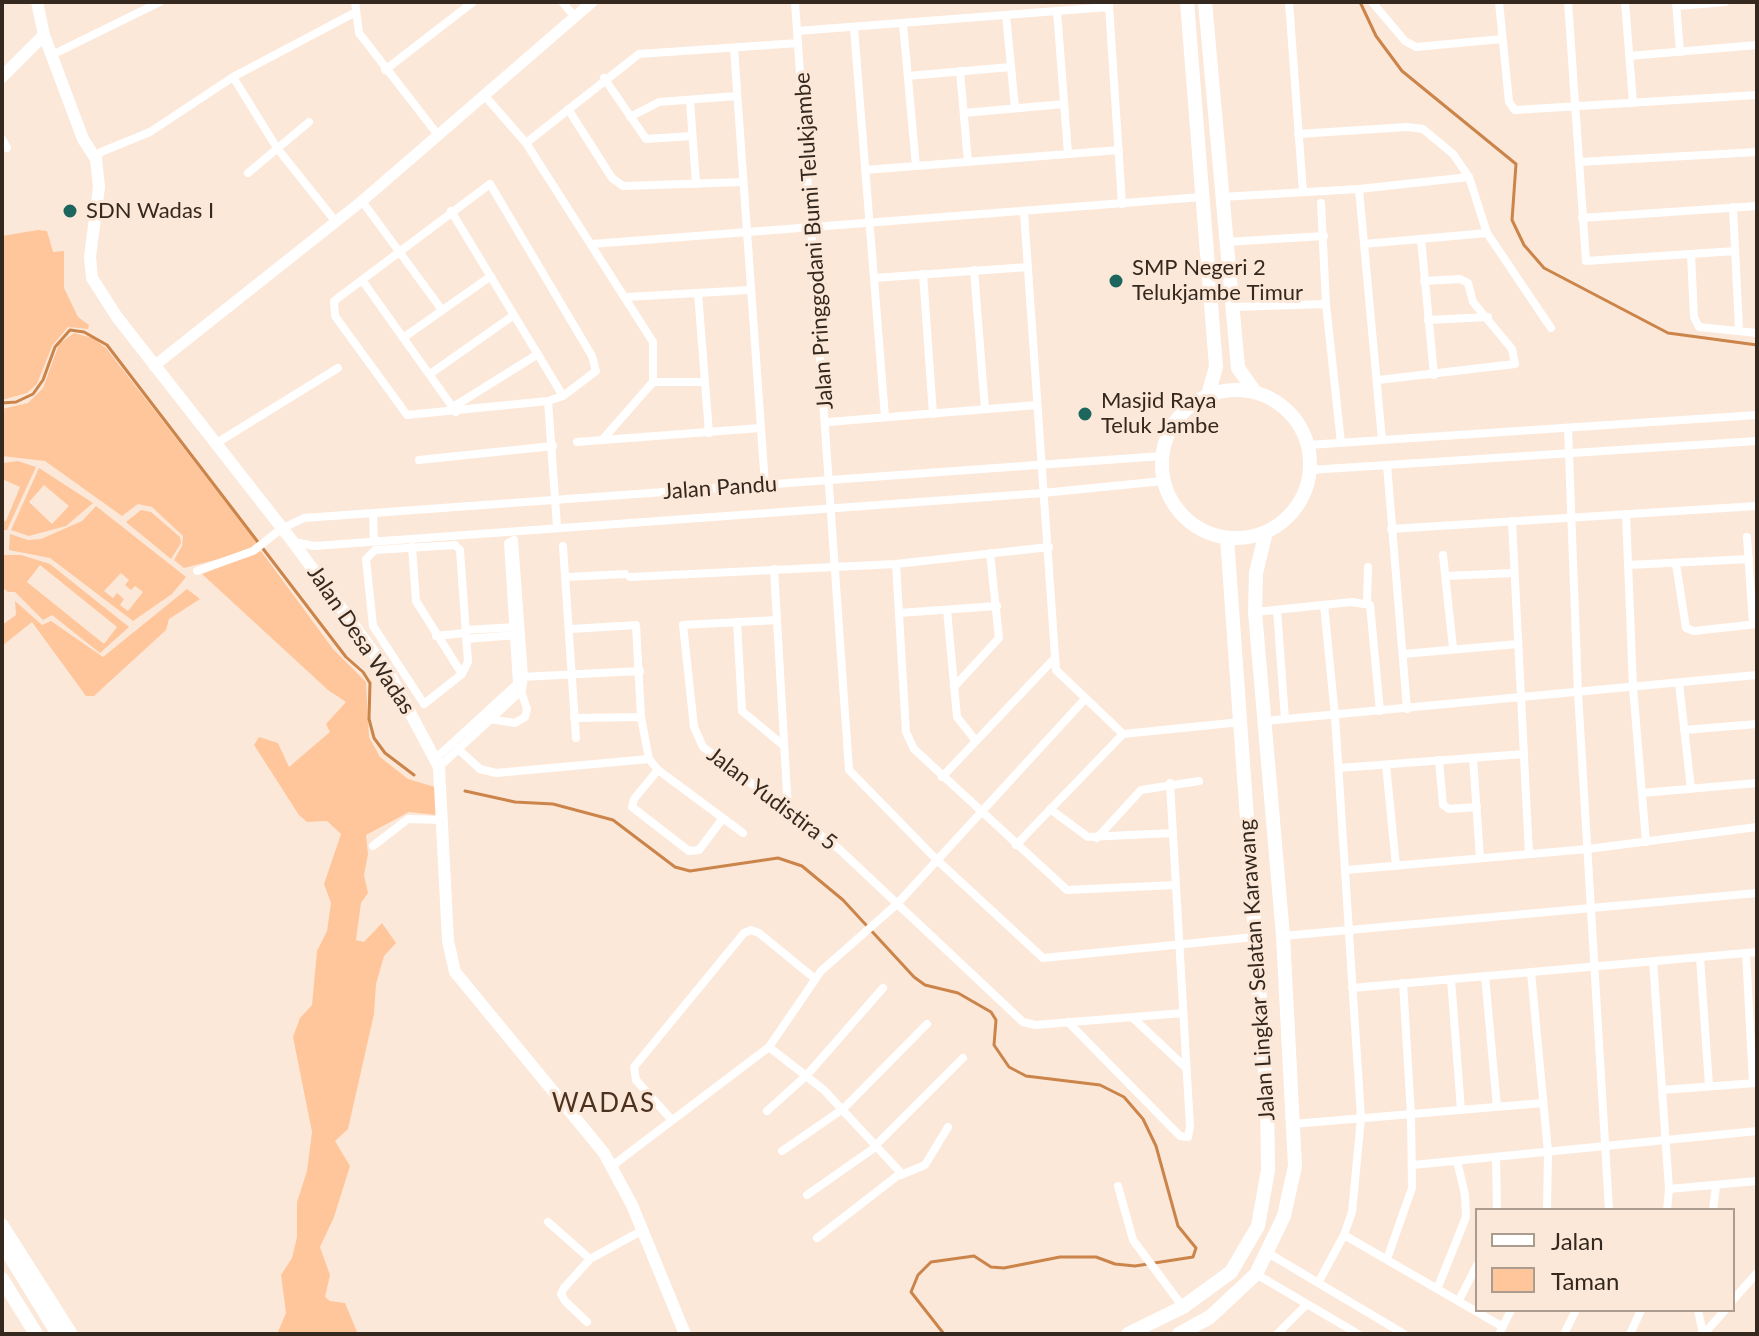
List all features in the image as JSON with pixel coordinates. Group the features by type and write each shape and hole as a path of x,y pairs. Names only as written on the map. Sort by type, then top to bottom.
{"main road":[{"name":"Jalan Desa Wadas","path":"37,2 44,35 83,139 96,159 99,204 89,268 107,303 293,542 390,675 437,763 442,796 448,941 455,972 587,1128 612,1166 643,1230 685,1334"},
{"path":"1187,2 1216,367 1208,395"},
{"path":"1205,2 1220,197 1238,368 1255,392"},
{"path":"2,77 44,35"},
{"path":"1229,390 1255,392 1287,410 1300,426 1308,445 1310,470 1305,491 1294,510 1266,532 1227,538 1205,532 1186,520 1171,502 1163,481 1162,456 1169,431 1185,410 1208,395 1229,390"},
{"name":"Jalan Lingkar Selatan Karawang","path":"1179,1334 1210,1317 1256,1274 1268,1253 1291,1192 1295,1166 1283,936 1255,612 1256,573 1266,532"},
{"name":"Jalan Lingkar Selatan Karawang","path":"1128,1334 1183,1307 1231,1272 1252,1243 1268,1170 1262,1036 1227,538"},
{"path":"1262,1036 1289,1031"},
{"path":"2,1224 72,1334"},
{"path":"2,1243 58,1334"},
{"path":"2,1279 36,1334"}],"street":[{"path":"52,55 160,2"},
{"path":"355,2 359,33 438,135"},
{"path":"385,70 473,2"},
{"path":"562,2 575,17"},
{"path":"154,366 362,201 592,2"},
{"name":"Jalan Pringgodani Bumi Telukjambe","path":"795,2 828,422 830,509 849,770 860,785 936,859 1043,958 1255,937"},
{"path":"1289,2 1303,192"},
{"path":"1372,2 1405,41 1416,47 1502,39"},
{"path":"1499,2 1509,102 1513,109 1757,95"},
{"path":"1568,2 1586,261 1735,251"},
{"path":"1625,2 1633,103"},
{"path":"1680,52 1677,4 1725,2"},
{"path":"797,31 1057,11 1109,4 1122,204"},
{"path":"1057,11 1068,154"},
{"path":"96,159 101,152 150,132 233,77 354,13"},
{"path":"1006,15 1015,108"},
{"path":"903,24 916,166"},
{"path":"854,28 885,417"},
{"path":"526,143 604,78 639,54 798,43"},
{"path":"1629,56 1757,45"},
{"path":"734,48 765,485"},
{"path":"908,76 1011,67"},
{"path":"960,71 968,162"},
{"path":"233,77 277,148 336,222"},
{"path":"604,78 646,139 692,136"},
{"path":"484,95 526,143 653,342 653,382 603,439"},
{"path":"630,117 653,103 737,96"},
{"path":"690,100 696,184"},
{"path":"964,113 1064,104"},
{"path":"568,109 618,184 627,187 743,182"},
{"path":"248,173 309,122"},
{"path":"1298,134 1407,127 1423,129 1453,154 1469,177 1487,233 1551,328"},
{"path":"2,139 7,148"},
{"path":"865,170 1119,150"},
{"path":"1579,162 1757,152"},
{"path":"1220,197 1359,189 1469,177"},
{"path":"487,184 495,187 596,366 593,375 563,396 548,401 411,417 402,413 333,310 334,301 399,251 487,184"},
{"path":"1359,189 1382,440"},
{"path":"592,244 1202,197"},
{"path":"362,201 442,310"},
{"path":"1321,203 1326,304 1341,443"},
{"path":"1582,218 1757,206"},
{"path":"1733,207 1739,329"},
{"path":"451,211 563,396"},
{"path":"1024,212 1040,464 1049,547 1053,660 1061,677 1123,734"},
{"path":"1364,244 1487,233"},
{"path":"1226,242 1324,236"},
{"path":"1421,239 1434,375"},
{"path":"1691,254 1694,317 1699,327 1757,333"},
{"path":"874,278 1028,267"},
{"path":"974,270 985,409"},
{"path":"923,274 933,414"},
{"path":"403,338 491,276"},
{"path":"362,280 454,410"},
{"path":"1378,380 1514,365 1512,349 1473,302 1466,282 1424,281"},
{"path":"627,297 750,290"},
{"path":"698,293 709,433"},
{"path":"1233,307 1326,304"},
{"path":"430,374 514,315"},
{"path":"1428,320 1488,317"},
{"path":"454,410 538,354"},
{"path":"215,444 338,368"},
{"path":"653,382 705,382"},
{"path":"548,401 557,526"},
{"path":"828,422 1037,405"},
{"path":"1308,445 1757,415"},
{"path":"577,442 760,428"},
{"path":"1568,428 1578,693 1609,1208"},
{"path":"1310,470 1757,441"},
{"path":"419,460 553,446"},
{"name":"Jalan Pandu","path":"197,571 255,549 281,529 304,518 1162,456"},
{"path":"1387,465 1407,709"},
{"name":"Jalan Pandu","path":"293,542 314,546 1043,493 1163,481"},
{"path":"1391,529 1757,506"},
{"path":"373,513 374,541"},
{"path":"1626,514 1633,687 1646,842"},
{"path":"1512,521 1529,854"},
{"path":"1676,564 1686,628 1694,631 1755,624 1747,537"},
{"path":"455,545 460,548 465,634 468,662 462,674 424,704 373,626 367,555 375,550 412,547 455,545"},
{"path":"563,546 576,738"},
{"path":"412,547 416,601 462,674"},
{"path":"567,577 896,564 1049,547"},
{"path":"490,722 515,723 525,717 512,552"},
{"path":"954,687 997,643 997,606 990,553"},
{"path":"1443,555 1453,648"},
{"path":"1628,565 1749,559"},
{"path":"896,564 906,732 914,749 1067,890 1176,885"},
{"path":"1368,567 1367,603 1373,615 1380,711"},
{"path":"774,569 788,810"},
{"path":"1446,576 1514,573"},
{"path":"1255,612 1367,603"},
{"path":"1318,1283 1344,1235 1357,1185 1361,1118 1339,768 1324,605"},
{"path":"899,613 997,606"},
{"path":"947,610 959,722 976,741"},
{"path":"1277,610 1285,719"},
{"path":"777,620 737,622 742,711 784,746"},
{"name":"Jalan Yudistira 5","path":"737,622 683,625 699,741 839,849 1016,1018 1035,1025 1183,1013"},
{"path":"571,629 636,625 641,717 649,759 658,770 743,833"},
{"path":"436,636 518,631"},
{"path":"1403,654 1518,644"},
{"path":"942,777 1053,660"},
{"path":"456,748 520,682 640,671"},
{"path":"1264,721 1757,675"},
{"path":"437,763 490,722 520,682"},
{"path":"1679,683 1691,789"},
{"path":"612,1166 670,1118 769,1047 814,978 897,904 1084,700"},
{"path":"489,712 490,722"},
{"path":"574,718 641,717"},
{"path":"1016,845 1123,734 1241,722"},
{"path":"1684,730 1757,724"},
{"path":"456,748 480,769 496,773 649,759"},
{"path":"1339,768 1524,754"},
{"path":"1473,758 1480,858"},
{"path":"1439,760 1443,805 1449,809 1477,807"},
{"path":"1386,765 1396,866"},
{"path":"658,770 634,799 632,807 689,851 704,845 723,818"},
{"path":"1097,838 1136,794 1147,787 1199,781"},
{"path":"1068,1022 1186,1138 1190,1127 1170,783"},
{"path":"1642,793 1757,783"},
{"path":"1050,809 1085,836 1097,838 1173,833"},
{"path":"373,846 408,819 442,820"},
{"path":"1346,870 1588,849 1757,827"},
{"path":"1283,936 1757,893"},
{"path":"670,1118 636,1080 634,1067 744,933 751,930 759,933 814,978"},
{"path":"1352,988 1757,952"},
{"path":"1662,1090 1755,1083 1746,953"},
{"path":"1700,957 1709,1086"},
{"path":"1653,961 1669,1189 1667,1208"},
{"path":"1531,972 1548,1152 1547,1208"},
{"path":"1485,976 1497,1107"},
{"path":"1451,979 1461,1110"},
{"path":"1387,1259 1410,1199 1413,1165 1403,983"},
{"path":"767,1111 807,1075 883,988"},
{"path":"1133,1018 1186,1067"},
{"path":"782,1151 843,1109 927,1024"},
{"path":"769,1047 807,1075 843,1109 901,1175"},
{"path":"807,1195 877,1146 963,1058"},
{"path":"1293,1124 1543,1103"},
{"path":"817,1238 901,1175 925,1165 948,1127"},
{"path":"1413,1165 1757,1131"},
{"path":"1496,1157 1497,1208"},
{"path":"1438,1287 1466,1217 1465,1195 1457,1161"},
{"path":"1669,1189 1757,1181"},
{"path":"1118,1186 1130,1235 1183,1307"},
{"path":"1713,1208 1716,1186"},
{"path":"548,1222 590,1259"},
{"path":"587,1322 561,1294 590,1259 643,1230"},
{"path":"1344,1235 1438,1287 1475,1311"},
{"path":"1268,1253 1404,1334"},
{"path":"1459,1300 1475,1269"},
{"path":"1735,1298 1757,1273"},
{"path":"1256,1274 1358,1334"},
{"path":"1277,1334 1307,1304"},
{"path":"1476,1312 1501,1330 1510,1312"},
{"path":"1564,1334 1575,1312"},
{"path":"1630,1334 1640,1312"},
{"path":"1698,1312 1704,1334"},
{"path":"1704,1334 1723,1312"}],"green space":[{"path":"47,231 53,252 64,251 64,288 78,317 89,325 88,329 68,327 52,346 37,384 27,393 2,400 2,236"},
{"path":"74,333 93,338 106,348 258,544 242,553 184,568 174,560 182,546 183,536 152,507 138,504 122,516 45,461 2,456 2,409 28,403 43,388 59,344"},
{"path":"18,461 36,467 7,530 2,530 2,520 6,521 20,487 2,479 2,463"},
{"path":"39,468 93,503 66,526 29,536 11,530","holes":["44,485 69,506 52,524 29,502"]},
{"path":"96,506 186,577 172,594 133,621 50,558 9,550 10,534 28,540 41,539 82,521","holes":["121,573 129,580 125,585 131,590 135,586 143,592 128,611 120,605 124,599 117,593 113,598 104,591"]},
{"path":"141,510 151,512 180,537 181,543 171,559 126,522"},
{"path":"261,551 333,649 366,682 369,737 380,757 408,779 435,787 436,815 409,812 366,835 368,854 364,875 368,893 361,903 356,940 364,942 382,923 396,943 384,956 376,984 374,1014 348,1129 335,1141 350,1166 334,1217 320,1247 330,1275 325,1297 345,1303 358,1334 277,1334 286,1313 281,1275 292,1258 297,1237 297,1202 307,1171 312,1132 293,1037 300,1018 312,1005 317,951 327,931 331,903 324,884 341,834 327,821 307,822 299,815 254,745 259,737 278,743 289,767 330,732 326,724 346,702 328,690 202,574"},
{"path":"2,555 21,555 50,564 129,627 100,653 52,615 43,620 15,592 8,592 2,587","holes":["40,565 117,627 104,644 27,582"]},
{"path":"187,589 200,599 169,619 166,630 94,696 86,696 32,622 2,646 2,625 16,615 15,601 42,625 51,621 103,657"}],"waterway":[{"path":"1360,2 1376,36 1402,71 1516,164 1512,220 1524,245 1544,268 1668,333 1757,345"},
{"path":"2,403 16,402 33,394 43,380 55,347 70,330 84,332 107,345 346,657 363,672 370,683 369,719 374,738 385,753 414,775"},
{"path":"465,791 515,802 553,804 613,820 675,867 690,871 778,858 802,866 843,900 914,977 925,985 958,993 991,1012 996,1020 994,1045 1009,1067 1026,1076 1100,1085 1124,1097 1143,1119 1156,1146 1178,1226 1196,1248 1193,1257 1135,1266 1115,1264 1096,1257 1060,1257 1004,1268 991,1267 974,1256 931,1262 918,1275 911,1292 944,1334"}],"place":[{"name":"SDN Wadas I","path":"70,211"},
{"name":"SMP Negeri 2 Telukjambe Timur","path":"1116,281"},
{"name":"Masjid Raya Teluk Jambe","path":"1085,414"}],"district":[{"name":"WADAS","path":"604,1104"}]}
